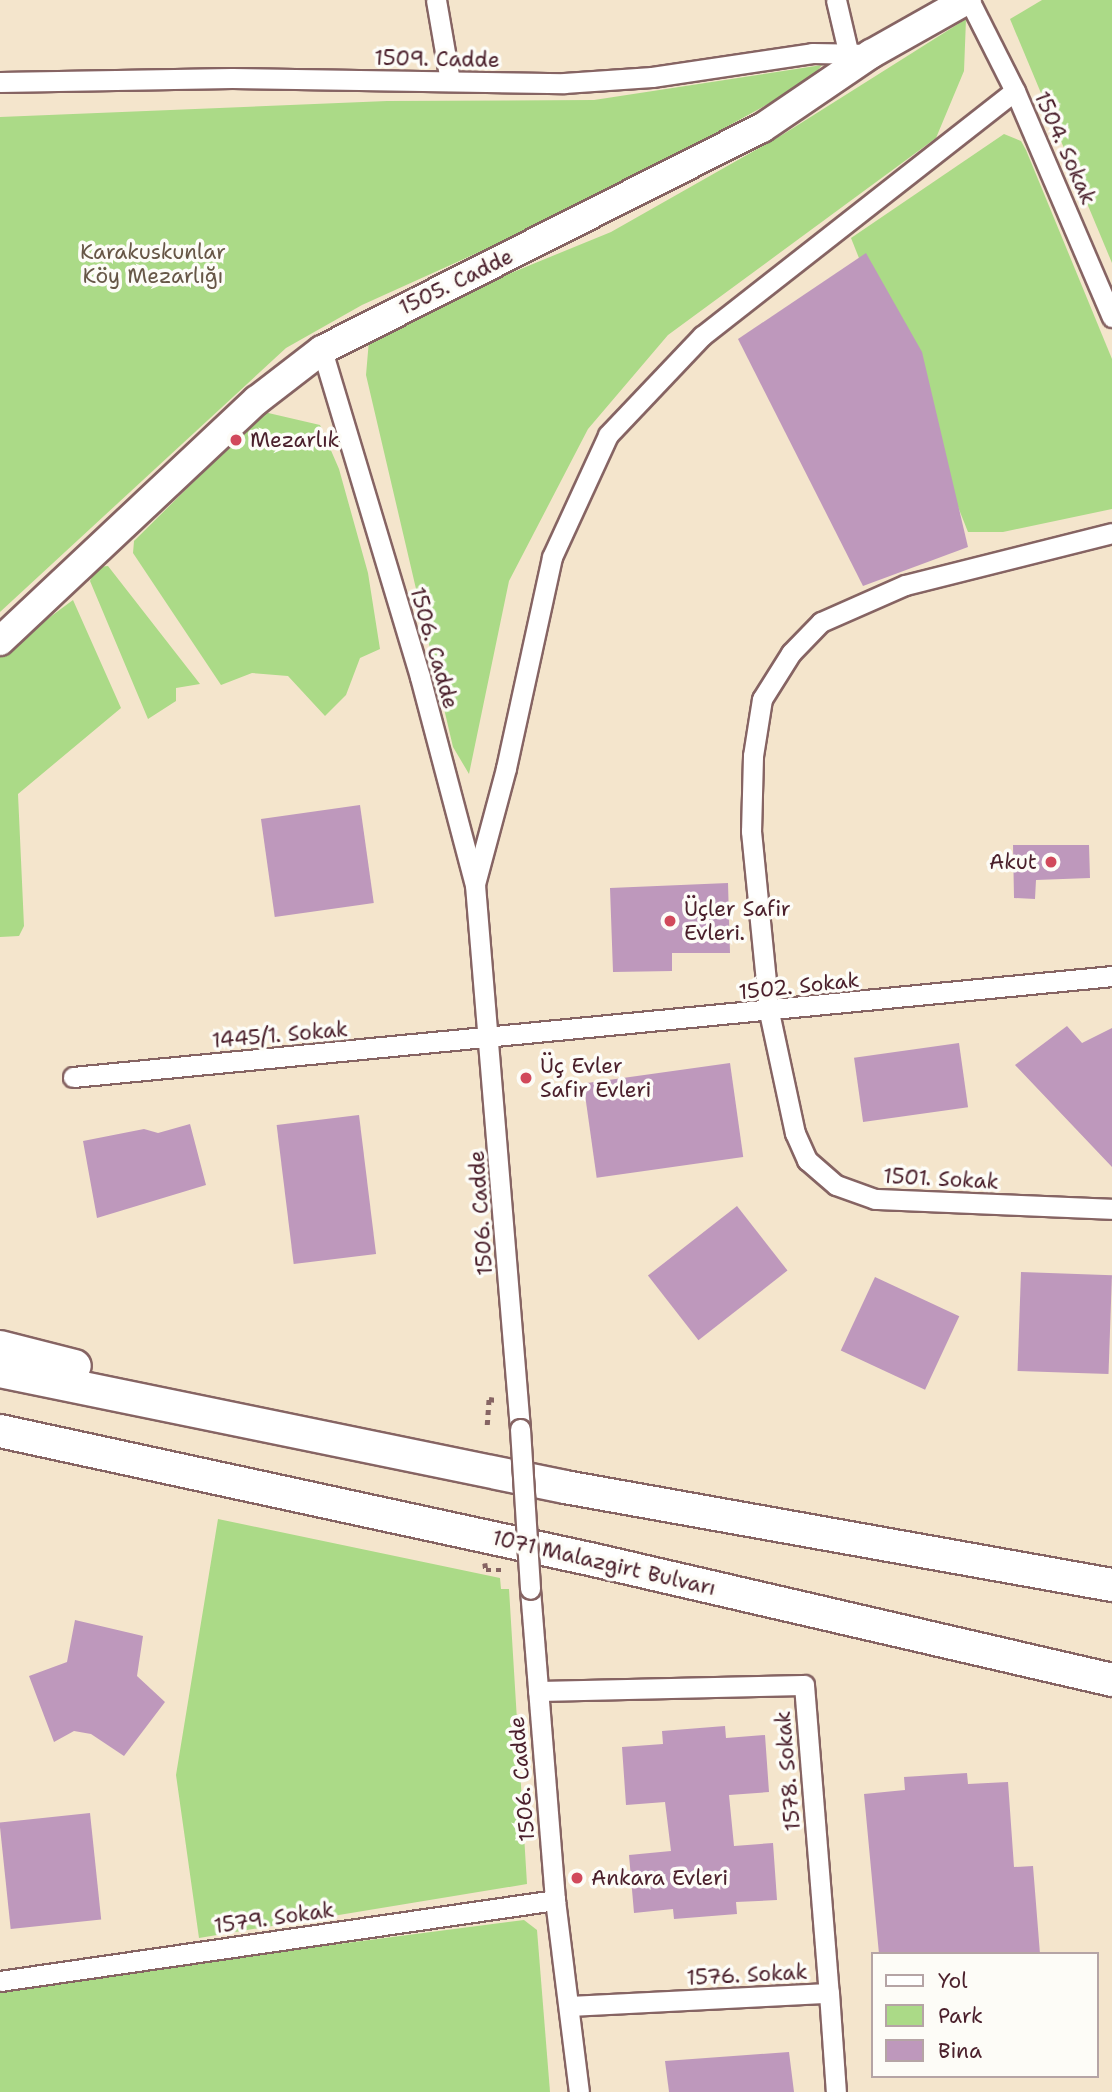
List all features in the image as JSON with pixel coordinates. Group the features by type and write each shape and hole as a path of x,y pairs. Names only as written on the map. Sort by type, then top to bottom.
{"main road":[{"path":"0,1347 118,1377 235,1421"},
{"path":"0,1371 565,1487 1112,1585"},
{"name":"1071 Malazgirt Bulvarı","path":"0,1431 594,1560 1112,1680"},
{"name":"1071 Malazgirt Bulvarı","path":"0,1444 94,1451"}],"street":[{"path":"436,0 450,81"},
{"path":"836,0 859,52"},
{"name":"1505. Cadde","path":"0,641 257,400 322,350 762,128 859,52 968,0"},
{"name":"1504. Sokak","path":"968,0 1015,90 1112,317"},
{"name":"1509. Cadde","path":"0,82 232,78 603,81 859,52"},
{"path":"475,885 506,768 552,557 608,435 702,336 1015,90"},
{"name":"1506. Cadde","path":"322,350 420,677 475,885 491,1039 555,1900 579,2092"},
{"name":"1501. Sokak","path":"1112,533 905,585 821,622 791,653 762,699 753,756 751,831 768,1012 795,1133 807,1160 836,1185 875,1199 1112,1209"},
{"name":"1502. Sokak","path":"491,1039 1112,976"},
{"name":"1445/1. Sokak","path":"73,1077 491,1039"},
{"name":"1578. Sokak","path":"538,1691 804,1685 829,1993"},
{"name":"1579. Sokak","path":"0,1981 555,1900"},
{"name":"1576. Sokak","path":"569,2006 829,1993 836,2092"}],"green space":[{"path":"1042,0 1112,0 1112,263 1010,19"},
{"path":"966,19 964,71 936,138 668,335 588,429 509,581 469,774 453,747 366,375 369,340 413,313 611,232 782,135"},
{"name":"Karakuskunlar Köy Mezarlığı","path":"822,65 808,82 592,201 362,305 286,348 0,612 0,117 387,101 594,100"},
{"path":"1004,134 1021,141 1026,150 1112,359 1112,509 1003,532 968,532 851,238"},
{"path":"264,412 320,425 339,469 368,573 380,649 360,658 346,695 325,716 288,676 252,673 221,685 133,553 134,541"},
{"path":"108,566 200,684 176,688 176,701 148,719 90,581 97,567"},
{"path":"73,600 121,708 18,794 24,926 19,936 0,937 0,654"},
{"path":"218,1519 500,1578 501,1589 509,1589 527,1884 199,1938 176,1775"},
{"path":"524,1920 537,1930 550,2092 0,2092 0,1988"}],"building":[{"path":"866,253 922,352 968,547 863,586 738,339"},
{"path":"360,805 374,903 275,917 261,819"},
{"name":"Akut","path":"1013,845 1089,845 1090,878 1036,880 1035,899 1014,898"},
{"name":"Üçler Safir Evleri.","path":"728,883 730,953 672,953 672,971 613,972 610,888"},
{"path":"1067,1026 1082,1043 1112,1028 1112,1167 1015,1065"},
{"path":"959,1043 968,1107 863,1122 854,1058"},
{"path":"730,1063 743,1157 597,1178 583,1084"},
{"path":"359,1115 376,1254 294,1264 277,1125"},
{"path":"190,1124 206,1185 97,1218 83,1141 144,1129 158,1133"},
{"path":"737,1206 787,1271 698,1340 648,1276"},
{"path":"1021,1272 1112,1275 1108,1374 1018,1371"},
{"path":"875,1277 959,1316 925,1390 841,1350"},
{"path":"75,1620 143,1636 137,1676 165,1702 124,1756 91,1734 74,1731 54,1742 29,1676 67,1662"},
{"path":"725,1726 726,1738 765,1735 769,1792 729,1795 734,1846 773,1843 777,1900 736,1902 737,1914 674,1919 673,1909 634,1913 629,1855 671,1851 665,1802 626,1805 622,1747 663,1744 662,1731"},
{"path":"967,1773 968,1784 1008,1782 1014,1867 1033,1866 1040,1952 879,1952 864,1794 905,1790 904,1777"},
{"path":"90,1813 101,1919 11,1929 0,1822"},
{"path":"789,2052 794,2092 669,2092 665,2061"}],"place":[{"name":"Mezarlık","path":"236,440"},
{"name":"Akut","path":"1051,862"},
{"name":"Üçler Safir Evleri.","path":"670,921"},
{"name":"Üç Evler Safir Evleri","path":"526,1078"},
{"name":"Ankara Evleri","path":"577,1878"}]}
